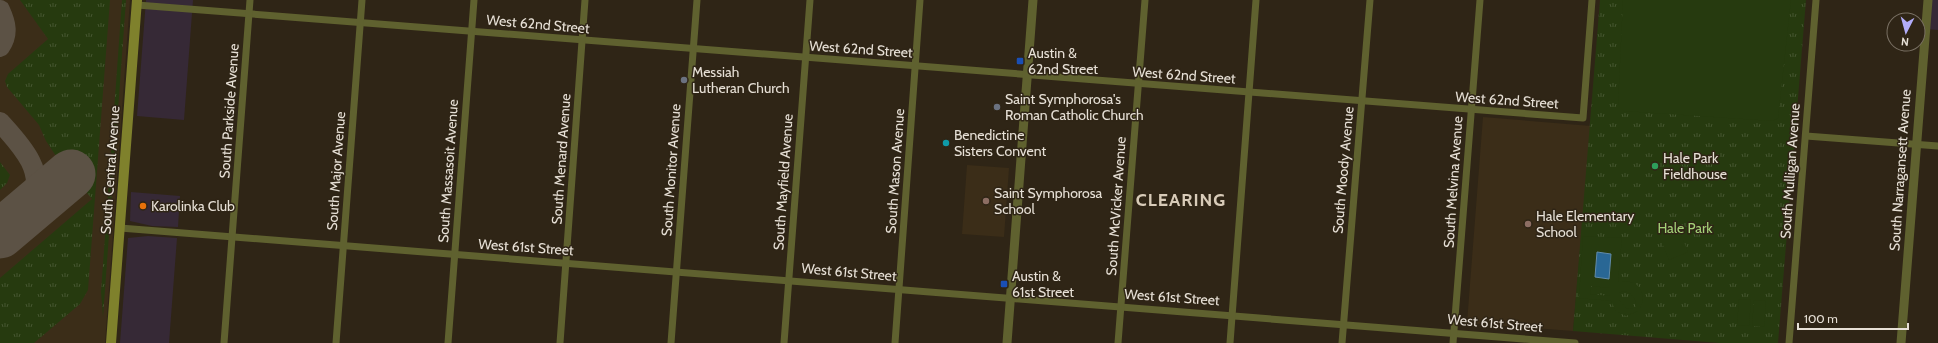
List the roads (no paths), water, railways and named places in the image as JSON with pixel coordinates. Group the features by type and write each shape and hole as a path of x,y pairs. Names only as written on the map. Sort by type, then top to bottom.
{"main road":[{"name":"South Central Avenue","path":"111,343 137,3"}],"street":[{"name":"South Parkside Avenue","path":"224,343 250,0"},
{"name":"South Major Avenue","path":"336,343 362,0"},
{"name":"South Massasoit Avenue","path":"448,343 474,0"},
{"name":"South Menard Avenue","path":"560,343 585,0"},
{"name":"South Monitor Avenue","path":"671,343 697,0"},
{"name":"South Mayfield Avenue","path":"784,343 810,0"},
{"name":"South Mason Avenue","path":"895,343 920,0"},
{"path":"1007,343 1033,0"},
{"name":"South McVicker Avenue","path":"1118,343 1145,0"},
{"path":"1230,343 1256,0"},
{"name":"South Moody Avenue","path":"1342,343 1370,0"},
{"name":"South Melvina Avenue","path":"1453,343 1480,0"},
{"name":"West 62nd Street","path":"137,3 249,14 471,32 1583,118 1592,0"},
{"name":"South Mulligan Avenue","path":"1789,343 1816,0"},
{"name":"South Narragansett Avenue","path":"1901,343 1928,0"},
{"path":"1806,136 1938,146"},
{"name":"West 61st Street","path":"120,228 1343,323 1575,343"}],"water":[{"path":"1597,252 1611,254 1609,279 1595,277"}],"place":[{"name":"Austin & 62nd Street","path":"1020,61"},
{"name":"Messiah Lutheran Church","path":"684,80"},
{"name":"Saint Symphorosa's Roman Catholic Church","path":"997,107"},
{"name":"Benedictine Sisters Convent","path":"946,143"},
{"name":"Hale Park Fieldhouse","path":"1655,166"},
{"name":"Saint Symphorosa School","path":"986,201"},
{"name":"Karolinka Club","path":"143,206"},
{"name":"Hale Elementary School","path":"1528,224"},
{"name":"Austin & 61st Street","path":"1004,284"}],"district":[{"name":"CLEARING","path":"1181,200"}],"park label":[{"name":"Hale Park","path":"1685,228"}]}
